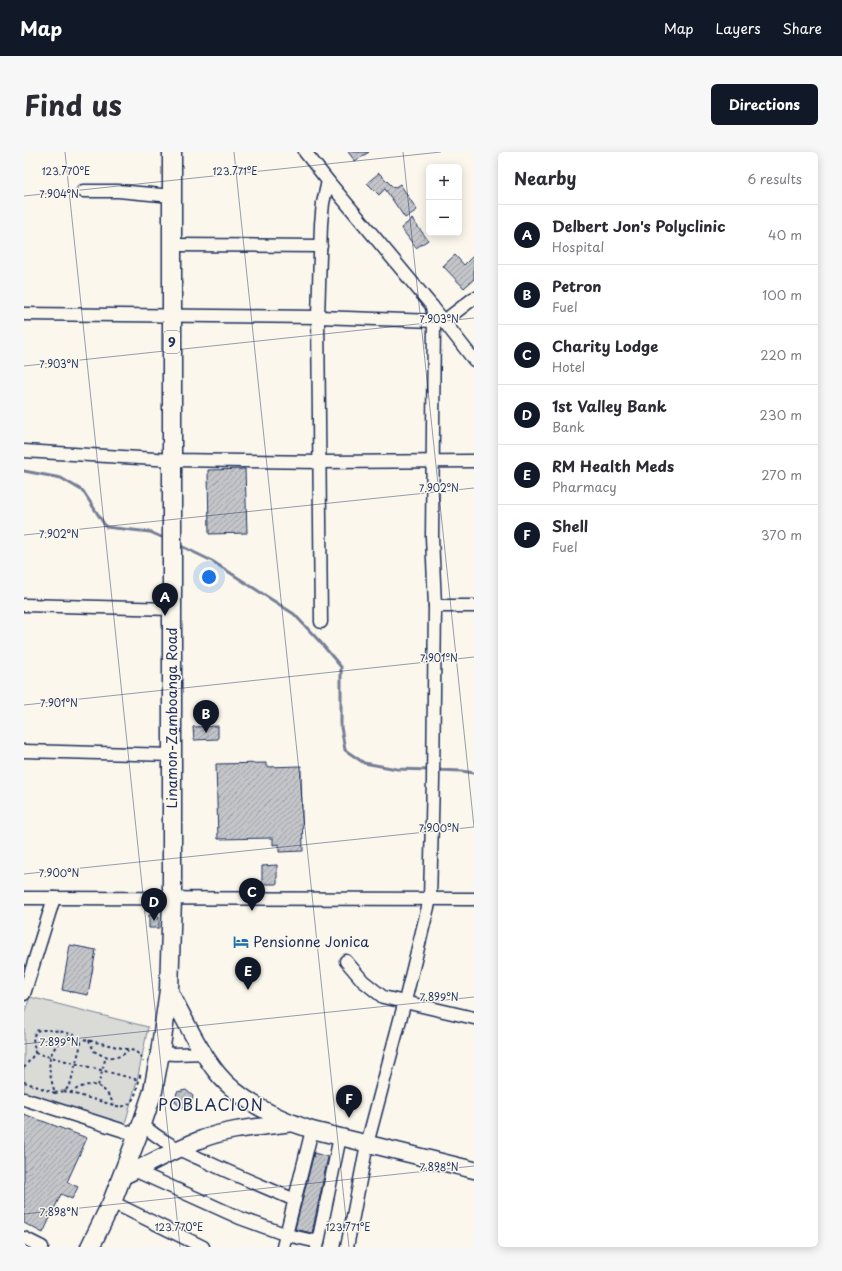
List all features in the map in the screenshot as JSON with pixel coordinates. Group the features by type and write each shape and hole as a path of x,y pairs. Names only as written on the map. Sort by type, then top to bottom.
{"highway":[{"name":"Linamon-Zamboanga Road","path":"90,1247 112,1202 128,1174 140,1129 153,1090 160,1054 169,990 172,898 172,152"}],"main road":[{"path":"169,990 204,1053 218,1074 250,1101 292,1123 312,1130 474,1170"},
{"path":"128,1174 203,1138 223,1133 292,1123"}],"street":[{"path":"305,152 432,306 439,321 474,360"},
{"path":"321,622 318,317 321,224 323,203 328,181"},
{"path":"83,191 127,192 172,196"},
{"path":"172,245 320,246"},
{"path":"24,314 318,317 439,321 474,298"},
{"path":"348,1247 367,1144 430,899 435,606 432,537 439,321"},
{"path":"24,451 172,460 320,462 434,460 474,461"},
{"path":"24,605 172,609"},
{"path":"435,606 474,606"},
{"path":"24,751 172,755"},
{"path":"24,898 474,899"},
{"path":"24,994 54,898"},
{"path":"346,961 363,981 376,993 383,997 474,1018"},
{"path":"160,1054 204,1053"},
{"path":"24,1099 140,1129 178,1149 230,1173 295,1200"},
{"path":"284,1247 312,1130"},
{"path":"128,1174 240,1218 317,1245 340,1137"},
{"path":"112,1202 201,1247"},
{"path":"24,1238 42,1247"}],"path":[{"path":"24,1068 35,1053 33,1038 36,1031 45,1029 138,1053 144,1062 131,1103 128,1106 122,1107 64,1091 55,1093 24,1082"},
{"path":"55,1093 50,1070 51,1057 57,1045 72,1035"},
{"path":"64,1091 70,1085 76,1064 81,1044 81,1041 78,1038"},
{"path":"89,1040 94,1051 106,1056 114,1058 120,1057 128,1050"},
{"path":"35,1053 139,1080"},
{"path":"98,1086 101,1070 106,1056"},
{"path":"70,1093 83,1085 89,1084 98,1086 108,1093 114,1105"}],"shaded area":[{"path":"30,997 148,1027 137,1081 124,1127 24,1093 24,1014"}],"building":[{"path":"348,152 369,152 355,161"},
{"path":"379,173 394,188 400,184 417,210 405,218 385,189 379,195 367,183"},
{"path":"412,219 428,240 416,248 401,228"},
{"path":"455,255 464,265 474,255 474,279 464,288 443,266"},
{"path":"245,469 247,533 209,534 208,470"},
{"path":"218,726 218,739 194,740 193,727"},
{"path":"266,763 266,767 301,766 303,851 279,852 279,844 273,845 273,838 218,839 216,764"},
{"path":"277,865 277,884 262,884 262,866"},
{"path":"149,915 159,916 159,928 149,928"},
{"path":"70,945 96,950 88,995 62,990"},
{"path":"186,1090 193,1096 191,1105 182,1108 175,1102 177,1092"},
{"path":"24,1114 87,1138 67,1182 78,1187 72,1199 61,1194 43,1233 24,1223"},
{"path":"314,1153 328,1157 312,1233 295,1229"}],"waterway":[{"path":"24,471 61,478 83,491 106,527 150,532 166,539"},
{"path":"179,545 212,561 294,614 341,667 341,727 345,750 364,763 397,769 430,770"},
{"path":"436,770 474,773"}],"place":[{"name":"Delbert Jon's Polyclinic","path":"165,616"},
{"name":"Petron","path":"206,733"},
{"name":"Charity Lodge","path":"252,911"},
{"name":"1st Valley Bank","path":"154,921"},
{"name":"Pensionne Jonica","path":"241,942"},
{"name":"RM Health Meds","path":"248,990"},
{"name":"Shell","path":"349,1118"}],"district":[{"name":"POBLACION","path":"211,1105"}]}
